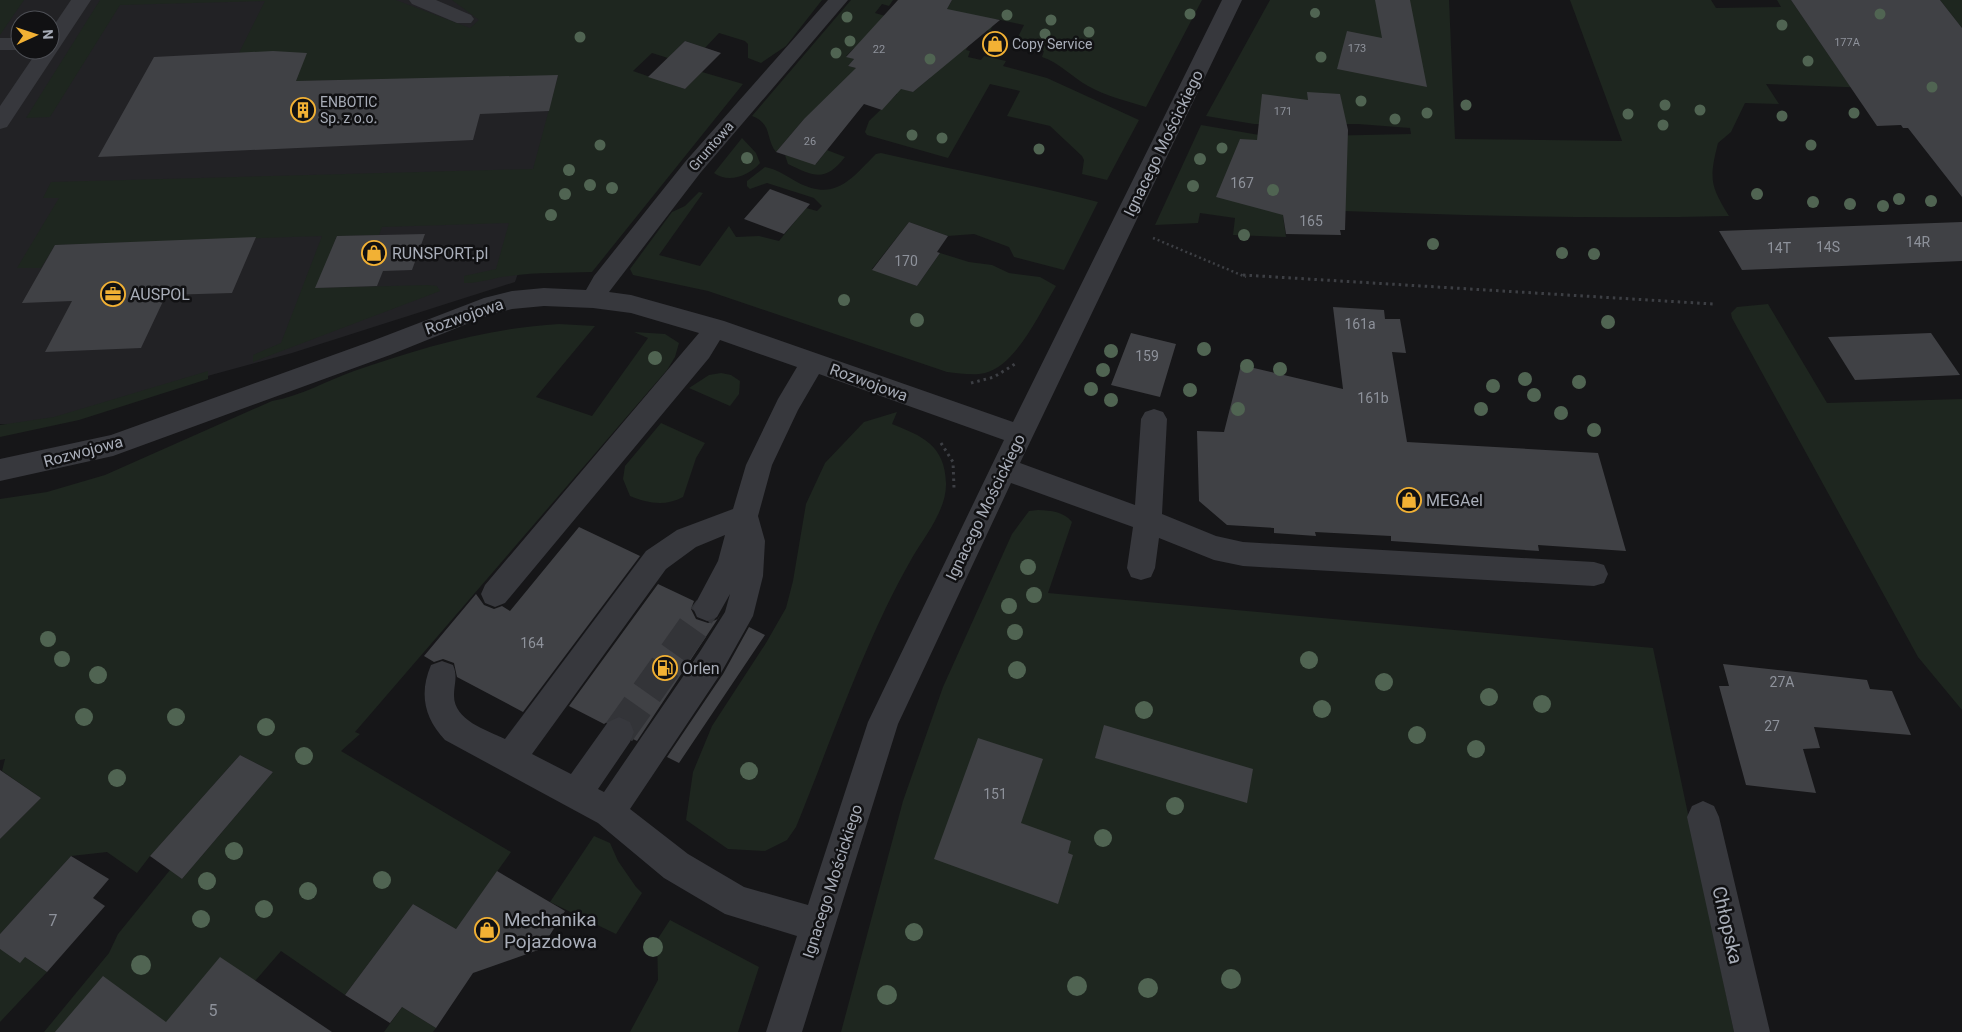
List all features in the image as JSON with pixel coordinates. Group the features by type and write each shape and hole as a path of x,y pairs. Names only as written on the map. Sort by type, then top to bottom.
{"street":[{"path":"60,30 81,0"},
{"path":"419,0 464,19"},
{"name":"Gruntowa","path":"593,299 602,282 693,167 838,0"},
{"name":"Ignacego Mościckiego","path":"784,1032 883,722 1020,435 1232,0"},
{"path":"0,122 40,60"},
{"name":"Rozwojowa","path":"0,470 38,464 113,445 381,348 484,307 512,300 544,297 593,299 631,304 715,328 1020,435"},
{"path":"495,594 700,351 715,328"},
{"path":"707,608 732,564 759,465 787,406 813,362"},
{"path":"1141,568 1148,521 1154,419"},
{"path":"1004,470 1148,521 1214,548 1243,554 1594,574"},
{"path":"509,759 656,560 669,547 694,534 745,517"},
{"path":"609,812 710,663 738,616 749,576 751,541 745,517"},
{"path":"442,675 439,704 444,718 456,730 609,812 676,866 737,902 817,925"},
{"path":"576,794 619,732"},
{"name":"Chłopska","path":"1704,817 1752,1032"}],"path":[{"path":"1147,234 1247,277 1713,304"},
{"path":"933,405 946,382 971,383 990,379 1006,372 1021,358"}],"shaded area":[{"path":"0,0 584,0 589,69 515,282 292,353 31,424 0,424"},
{"path":"0,0 24,0 17,10 10,10 10,20 0,35"},
{"path":"100,0 396,0 470,28 479,20 452,0 822,0 786,46 761,63 748,58 748,44 745,41 719,33 705,48 685,41 668,58 652,53 633,71 685,89 702,72 743,84 592,272 530,274 464,283 464,276 496,269 509,223 382,227 379,235 337,236 316,288 428,285 437,286 440,291 253,362 253,355 281,343 322,236 55,245 41,268 17,268 59,198 43,198 51,182 533,169 558,76 296,81 306,53 239,53 265,1 120,5 50,117 26,118"},
{"path":"851,0 893,0 889,6 882,4 875,13 892,18 861,50 854,48 846,56 854,59 848,66 857,68 858,108 842,131 804,119 776,152 766,127 759,119 752,116"},
{"path":"952,0 1202,0 1146,107 1095,90 1055,63 1042,57 1044,51 1015,43 1024,25 996,19 990,31 978,28 966,50 970,51 968,57 981,60 984,56 1006,61 1003,66 1047,78 1139,120 1107,180 1082,174 1084,160 1082,156 1050,126 1007,116 1020,91 990,84 948,158 867,135 865,132 869,121 897,94 882,81 913,92 930,78 943,16"},
{"path":"1270,0 1449,0 1455,139 1622,141 1570,0 1711,0 1716,8 1781,7 1777,0 1791,0 1848,83 1905,83 1925,90 1766,84 1779,104 1745,103 1731,132 1718,143 1713,165 1713,181 1718,197 1729,216 1561,217 1282,209 1286,237 1233,235 1235,218 1200,213 1198,223 1155,225 1201,125 1271,137 1411,134 1410,128 1358,124 1254,124 1206,116"},
{"path":"1940,0 1962,0 1962,28"},
{"path":"742,138 756,153 760,163 751,171 739,177 726,178 714,173"},
{"path":"827,150 845,157 831,170 819,175 805,172 788,164 785,155 816,164"},
{"path":"881,153 1098,202 1064,270 1014,257 1009,247 974,234 948,236 909,222 872,269 917,286 940,253 969,262 992,265 1009,273 1040,277 1056,286 1026,337 1007,360 996,368 985,373 976,374 947,372 708,291 633,275 630,269 672,212 685,206 699,192 703,193 659,255 700,266 729,226 736,237 759,236 779,241 806,208 817,211 822,206 814,198 767,183 750,189 747,186 747,181 765,167 810,188 832,189 850,180 876,154"},
{"path":"1768,304 1827,403 1962,399 1962,710 1918,657 1732,318 1731,313 1737,307"},
{"path":"559,324 595,326 536,397 592,416 648,338 634,332 665,334 679,343 675,357 667,370 355,732 360,734 341,751 511,852 456,929 413,904 345,995 281,951 255,981 159,1032 44,1032 109,953 118,934 170,870 182,879 273,772 240,755 137,873 107,852 71,856 0,934 0,839 41,798 2,771 5,759 0,760 0,499 47,492 105,475 272,401 293,396 354,371 404,355 455,340 506,330"},
{"path":"208,371 208,379 79,420 0,437 0,425 54,417"},
{"path":"721,373 731,375 740,381 739,394 730,406 689,388 709,375"},
{"path":"897,412 892,424 922,438 930,444 941,459 945,470 946,483 943,503 895,589 879,622 796,827 787,840 765,851 728,849 686,820 693,772 712,726 766,643 786,608 793,581 806,504 825,463 864,422"},
{"path":"661,423 705,443 696,458 683,497 670,502 656,503 630,496 623,479 625,466"},
{"path":"1029,511 1053,511 1069,518 1072,522 1048,593 1653,648 1734,1032 841,1032 903,801 943,687 1012,534"},
{"path":"594,836 610,843 618,861 642,893 616,934 550,902"},
{"path":"670,920 759,967 738,1032 630,1032 658,980 657,940"},
{"path":"0,949 25,957 47,972 0,1022"},
{"path":"402,1007 436,1028 433,1032 384,1032"}],"building":[{"path":"898,0 952,0 947,9 1000,20 913,92 901,89 882,110 864,104 815,165 776,152 804,119 856,68 848,66 854,59 846,57"},
{"path":"1375,0 1410,0 1427,87 1337,69 1347,31 1382,38"},
{"path":"1791,0 1940,0 1962,28 1962,197 1908,128 1903,128 1901,125 1877,126"},
{"path":"685,41 721,53 685,89 648,77"},
{"name":"ENBOTIC Sp. z o.o.","path":"273,51 307,53 296,81 558,75 549,111 480,114 473,140 98,157 154,57"},
{"path":"1307,92 1340,94 1348,130 1345,230 1340,230 1341,235 1286,234 1283,215 1216,197 1240,139 1257,140 1262,94 1308,100"},
{"path":"770,189 810,204 784,234 744,219"},
{"path":"909,222 948,236 937,252 940,253 917,286 872,270"},
{"path":"1962,222 1962,261 1742,270 1719,231"},
{"name":"RUNSPORT.pl","path":"425,234 412,270 383,271 377,286 315,288 337,236"},
{"name":"AUSPOL","path":"256,237 232,293 166,295 141,348 45,352 72,301 22,303 55,245"},
{"name":"MEGAel","path":"1333,307 1384,310 1385,319 1400,319 1406,353 1392,352 1407,442 1598,453 1626,551 1538,545 1539,551 1391,541 1391,536 1315,532 1316,536 1274,533 1274,528 1227,525 1199,501 1197,431 1224,432 1241,365 1343,389"},
{"path":"1131,333 1176,344 1160,397 1111,385"},
{"path":"1931,333 1960,375 1855,380 1828,337"},
{"path":"579,527 640,556 523,712 457,677 454,663 443,659 434,662 424,656 476,594 484,605 494,609 502,606 510,611"},
{"path":"658,584 694,601 691,609 696,619 708,623 718,619 637,741 633,739 636,731 631,720 618,715 604,724 569,706"},
{"path":"749,627 765,635 679,763 667,757 723,674"},
{"path":"1723,664 1867,680 1870,689 1892,691 1911,735 1814,727 1820,748 1803,749 1816,793 1746,785 1719,686 1729,686"},
{"path":"1104,725 1253,769 1247,803 1095,758"},
{"path":"978,738 1043,759 1021,823 1071,841 1068,853 1073,855 1058,904 934,859"},
{"path":"240,755 273,772 182,879 150,856"},
{"path":"0,770 41,798 0,839"},
{"path":"71,856 109,879 93,898 105,906 47,972 25,957 20,963 0,949 0,934"},
{"path":"497,871 565,911 541,949 473,973 436,1028 402,1007 390,1023 345,995 413,904 456,929"},
{"path":"220,957 332,1032 55,1032 103,976 166,1022"}],"tunnel":[{"path":"701,616 707,608"},
{"path":"619,732 702,615"}],"place":[{"name":"Copy Service","path":"995,44"},
{"name":"ENBOTIC Sp. z o.o.","path":"303,110"},
{"name":"RUNSPORT.pl","path":"374,253"},
{"name":"AUSPOL","path":"113,294"},
{"name":"MEGAel","path":"1409,500"},
{"name":"Orlen","path":"665,668"},
{"name":"Mechanika Pojazdowa","path":"487,930"}]}
